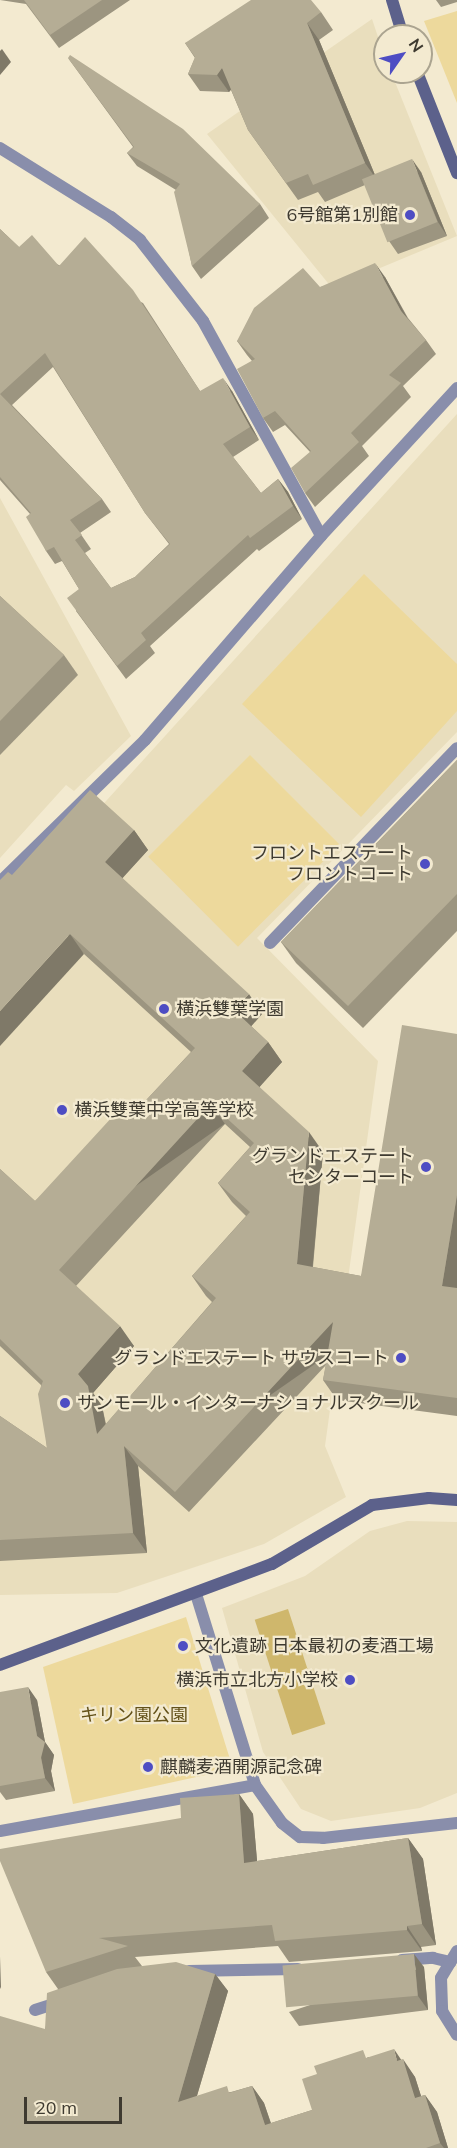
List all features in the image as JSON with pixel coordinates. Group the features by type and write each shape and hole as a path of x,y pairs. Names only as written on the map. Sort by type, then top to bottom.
{"street":[{"path":"392,0 399,24"},
{"path":"422,84 457,173"},
{"path":"0,148 111,217 140,240 203,321 321,536"},
{"path":"0,882 145,740 321,536 457,388"},
{"path":"270,943 457,748"},
{"path":"0,1665 272,1564 372,1505 429,1498 457,1500"},
{"path":"196,1594 255,1785 282,1823 300,1837 334,1837 457,1823"},
{"path":"0,1831 255,1785"},
{"path":"386,1962 454,1956"},
{"path":"454,1956 441,1978 442,2011 457,2035"},
{"path":"170,1972 315,1968"},
{"path":"35,2010 76,1996"}],"shaded area":[{"path":"372,19 373,84 396,84 457,236 332,288 207,134"},
{"name":"横浜雙葉学園","path":"457,414 457,732 257,938 378,1061 325,1446 346,1497 264,1544 117,1593 0,1595 0,898 87,822"},
{"path":"0,498 131,736 74,791 66,785 0,858"},
{"name":"横浜市立北方小学校","path":"407,1521 457,1522 457,1793 420,1808 331,1821 301,1809 263,1752 222,1608 305,1576 370,1531"},
{"path":"288,1609 325,1724 292,1735 255,1620"}],"green space":[{"path":"457,11 457,103 433,43 433,24 425,24 424,21"},
{"path":"364,574 457,664 457,711 361,817 242,704"},
{"path":"250,755 340,845 238,947 148,857"},
{"name":"キリン園公園","path":"186,1617 233,1769 73,1804 43,1667"}],"building":[{"path":"24,0 102,0 50,35"},
{"path":"251,0 311,0 321,12 307,23 365,163 313,185 308,174 286,183 248,130 222,68 217,75 188,74 195,57 185,43"},
{"path":"70,55 183,129 260,204 192,266 174,192 180,184 127,153 134,147 68,58"},
{"name":"6号館第1別館","path":"412,159 437,222 387,242 362,179"},
{"path":"0,229 19,247 32,235 59,266 85,237 133,290 200,391 223,378 250,427 223,444 261,493 278,479 293,506 250,538 248,535 141,633 146,640 117,666 67,598 79,589 54,547 46,551 26,517 31,513 0,477","holes":["45,353 145,513 170,544 135,577 111,588 75,540 82,535 70,520 102,499 0,394"]},
{"path":"375,263 401,311 426,340 389,375 401,383 351,433 359,442 305,493 291,468 311,451 275,411 263,418 237,369 255,359 237,341 254,308 303,268 320,287"},
{"path":"0,596 64,655 0,721"},
{"name":"フロントエステート フロントコート","path":"457,760 457,894 348,1006 281,942"},
{"path":"90,790 134,830 105,862 249,994 234,1010 268,1042 242,1071 309,1132 297,1264 361,1276 402,1025 457,1034 457,1195 442,1286 457,1288 457,1398 323,1380 333,1322 175,1492 124,1446 133,1533 0,1540 0,1416 47,1448 38,1394 43,1381 0,1339 0,1169 35,1201 125,1103 135,1112 195,1048 70,934 0,1011 0,880 8,872 12,875","holes":["211,1104 254,1143 218,1183 250,1212 192,1276 216,1298 97,1434 88,1386 78,1374 120,1326 59,1270"]},
{"path":"28,1687 37,1736 45,1742 41,1758 45,1778 0,1786 0,1692"},
{"path":"239,1794 244,1863 408,1838 422,1924 407,1926 407,1930 275,1941 272,1925 99,1938 128,1946 46,1972 0,1861 0,1849 181,1818 180,1798"},
{"path":"414,1954 418,1996 286,2007 283,1966"},
{"path":"176,1962 215,1974 178,2102 227,2086 229,2093 252,2086 265,2125 312,2110 302,2079 317,2074 314,2066 363,2050 366,2058 394,2049 397,2061 403,2059 415,2098 425,2095 440,2143 426,2148 0,2148 0,2016 45,2029 47,1993 117,1969"}],"place":[{"name":"6号館第1別館","path":"410,215"},
{"name":"フロントエステート フロントコート","path":"425,864"},
{"name":"横浜雙葉学園","path":"164,1009"},
{"name":"横浜雙葉中学高等学校","path":"62,1110"},
{"name":"グランドエステート センターコート","path":"426,1167"},
{"name":"グランドエステート サウスコート","path":"401,1358"},
{"name":"サンモール・インターナショナルスクール","path":"65,1403"},
{"name":"文化遺跡 日本最初の麦酒工場","path":"183,1646"},
{"name":"横浜市立北方小学校","path":"350,1680"},
{"name":"麒麟麦酒開源記念碑","path":"148,1767"}]}
